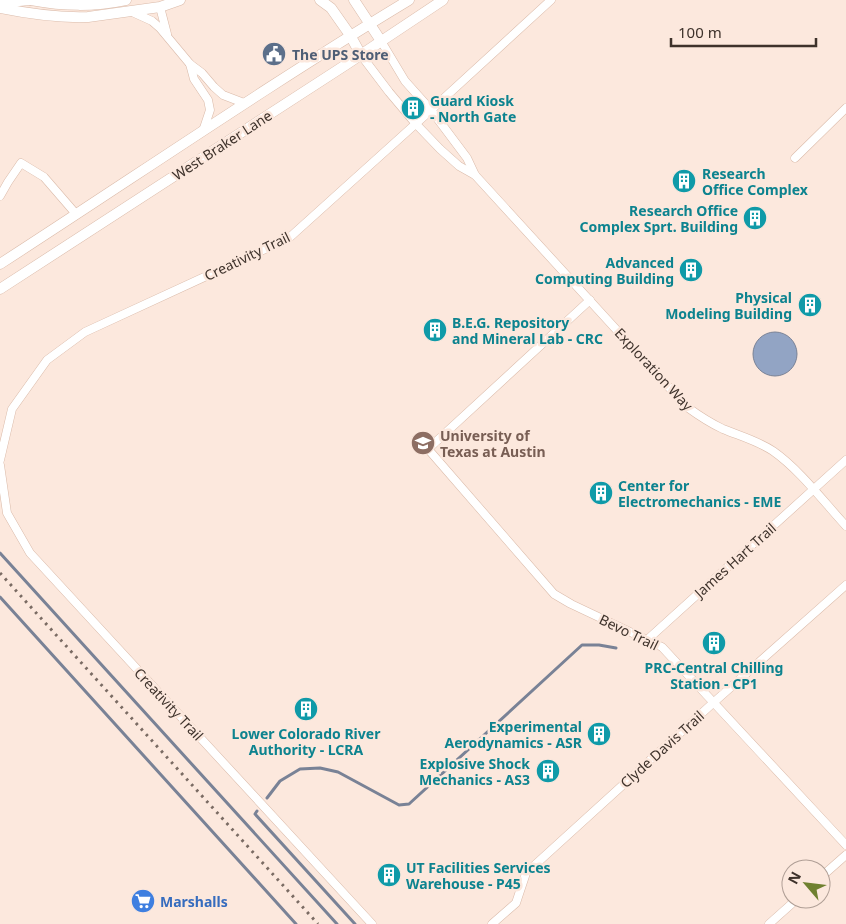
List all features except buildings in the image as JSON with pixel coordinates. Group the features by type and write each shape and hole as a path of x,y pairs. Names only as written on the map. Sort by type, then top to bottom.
{"main road":[{"path":"0,0 8,2 30,0 66,5 92,6 126,0"},
{"path":"0,8 24,13 88,17 130,11 180,0"},
{"path":"320,0 331,8 361,55"},
{"path":"354,0 381,41"},
{"name":"West Braker Lane","path":"0,264 244,103 408,0"},
{"name":"West Braker Lane","path":"0,289 443,0"},
{"path":"76,17 78,5"}],"street":[{"name":"Creativity Trail","path":"0,460 12,409 47,360 85,332 289,238 551,0"},
{"path":"159,4 167,36"},
{"path":"130,11 152,21 160,28 190,64 202,73 222,95 244,103"},
{"name":"Exploration Way","path":"381,41 405,80 431,110 467,158 475,175 687,407 721,428 756,442 772,451 789,464 846,526"},
{"name":"Exploration Way","path":"361,55 416,124 459,166 475,175"},
{"path":"190,64 194,79 208,100 210,110 204,131"},
{"path":"795,158 846,108"},
{"path":"0,196 21,163 44,177 76,214"},
{"name":"Bevo Trail","path":"590,300 428,449 554,594 662,647 846,845"},
{"name":"James Hart Trail","path":"647,640 846,460"},
{"name":"Creativity Trail","path":"0,465 7,513 30,553 372,924"},
{"name":"Clyde Davis Trail","path":"492,924 516,903 526,874 713,703 846,585"},
{"path":"831,868 846,855"},
{"path":"769,924 786,909"}],"water":[{"path":"775,332 787,336 793,342 797,354 793,366 787,372 775,376 763,372 757,366 753,354 757,342 763,336"}],"waterway":[{"path":"0,553 337,924"},
{"path":"0,597 296,924"},
{"path":"267,798 280,781 300,769 320,768 338,772 399,805 409,804 582,645 616,648"},
{"path":"257,811 255,814 355,924"}],"railway":[{"path":"0,573 318,924"}],"place":[{"name":"The UPS Store","path":"274,54"},
{"name":"Guard Kiosk - North Gate","path":"413,108"},
{"name":"Research Office Complex","path":"684,181"},
{"name":"Research Office Complex Sprt. Building","path":"755,218"},
{"name":"Advanced Computing Building","path":"691,270"},
{"name":"Physical Modeling Building","path":"810,305"},
{"name":"B.E.G. Repository and Mineral Lab - CRC","path":"435,330"},
{"name":"University of Texas at Austin","path":"423,443"},
{"name":"Center for Electromechanics - EME","path":"601,493"},
{"name":"PRC-Central Chilling Station - CP1","path":"714,643"},
{"name":"Lower Colorado River Authority - LCRA","path":"306,709"},
{"name":"Experimental Aerodynamics - ASR","path":"599,734"},
{"name":"Explosive Shock Mechanics - AS3","path":"548,771"},
{"name":"UT Facilities Services Warehouse - P45","path":"389,875"},
{"name":"Marshalls","path":"143,901"}]}
